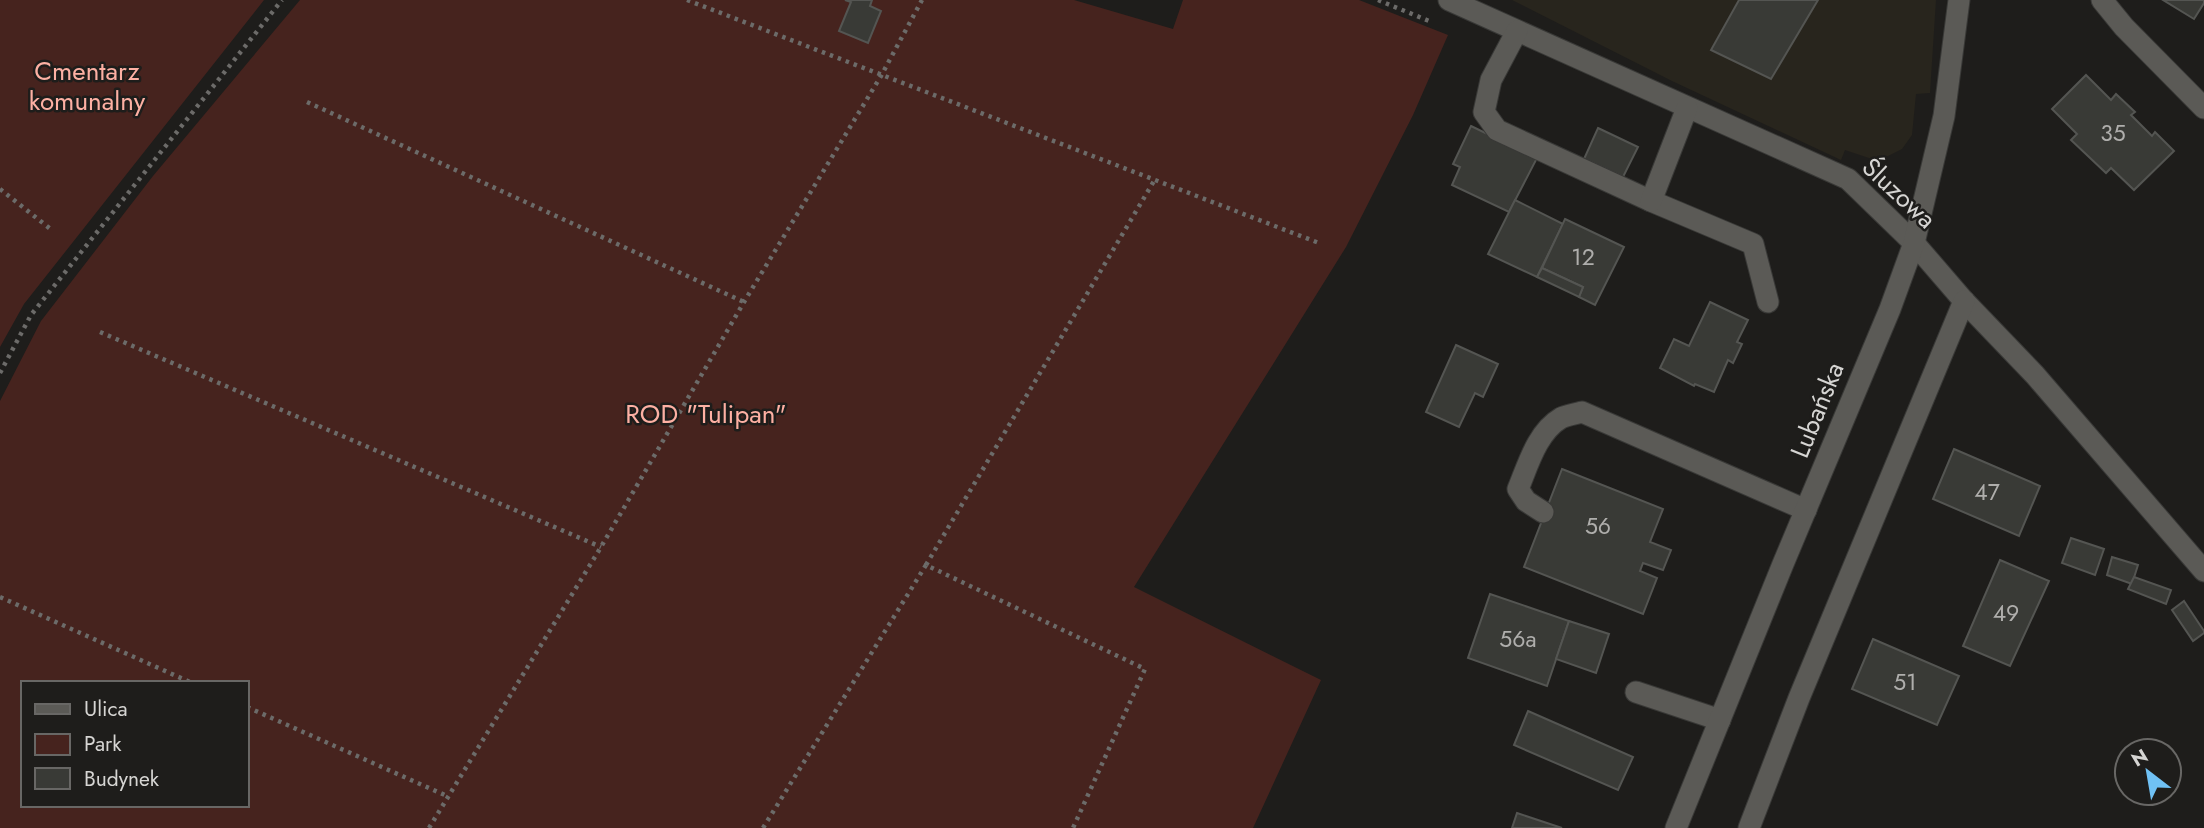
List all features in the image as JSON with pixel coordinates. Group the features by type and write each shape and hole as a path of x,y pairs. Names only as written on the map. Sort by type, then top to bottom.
{"street":[{"name":"Śluzowa","path":"1449,0 1848,179 1914,243 1964,301 2035,375 2204,571"},
{"name":"Lubańska","path":"1676,828 1890,309 1914,243 1946,102 1959,0"},
{"path":"2102,0 2124,27 2204,108"},
{"path":"1517,31 1491,80 1484,112 1497,130 1651,201 1753,244 1768,302"},
{"path":"1651,201 1687,108"},
{"path":"1749,828 1799,698 1964,301"},
{"path":"1543,512 1526,501 1518,489 1538,443 1551,426 1562,418 1583,412 1806,510"},
{"path":"1636,692 1720,720"}],"path":[{"path":"0,373 31,315 282,0"},
{"path":"687,0 1319,243"},
{"path":"429,828 601,547 744,302 881,76 922,0"},
{"path":"307,102 744,302"},
{"path":"763,828 926,565 1154,181"},
{"path":"0,189 53,231"},
{"path":"100,332 601,547"},
{"path":"926,565 1145,669 1073,828"},
{"path":"0,597 188,681"},
{"path":"248,707 447,796"}],"shaded area":[{"path":"1512,0 1936,0 1930,93 1916,94 1912,135 1902,149 1888,156 1872,159 1845,150 1841,160 1672,81"}],"green space":[{"name":"Cmentarz komunalny","path":"0,0 264,0 24,304 0,347"},
{"name":"ROD \"Tulipan\"","path":"300,0 1074,0 1173,29 1183,0 1359,0 1448,35 1413,115 1346,247 1134,587 1321,680 1253,828 0,828 0,401 41,321 153,176"}],"building":[{"path":"845,0 872,0 870,6 881,11 868,43 839,31 851,2"},
{"path":"1739,0 1818,0 1771,79 1711,50"},
{"path":"2163,0 2204,0 2204,3 2194,19"},
{"path":"2086,75 2111,100 2116,94 2135,112 2131,115 2152,136 2155,132 2174,151 2134,190 2111,168 2106,173 2071,140 2077,134 2052,109"},
{"path":"1471,126 1537,158 1509,212 1452,185 1460,167 1453,164"},
{"path":"1598,128 1638,147 1623,177 1584,159"},
{"path":"1515,200 1563,224 1537,277 1488,254"},
{"path":"1565,219 1624,247 1595,305 1579,297 1583,287 1542,268"},
{"path":"1542,268 1583,287 1579,297 1537,277"},
{"path":"1710,302 1748,320 1737,342 1742,344 1733,363 1728,360 1714,392 1695,384 1694,386 1660,368 1674,339 1689,346"},
{"path":"1456,345 1498,364 1483,397 1475,393 1459,427 1426,412"},
{"path":"1954,449 2040,486 2019,536 1933,499"},
{"path":"1562,469 1663,509 1650,542 1671,550 1663,570 1643,563 1640,571 1657,578 1643,614 1524,567"},
{"path":"2071,538 2104,549 2095,575 2062,563"},
{"path":"2112,557 2138,565 2132,584 2107,575"},
{"path":"2000,560 2049,581 2010,666 1963,646"},
{"path":"2134,577 2171,590 2166,604 2128,589"},
{"path":"1490,594 1569,621 1547,686 1468,658"},
{"path":"2184,601 2204,631 2193,641 2172,610"},
{"path":"1569,621 1609,634 1596,673 1556,659"},
{"path":"1873,639 1959,676 1937,725 1852,689"},
{"path":"1528,711 1633,757 1618,790 1514,745"},
{"path":"1517,813 1562,828 1512,828"}]}
